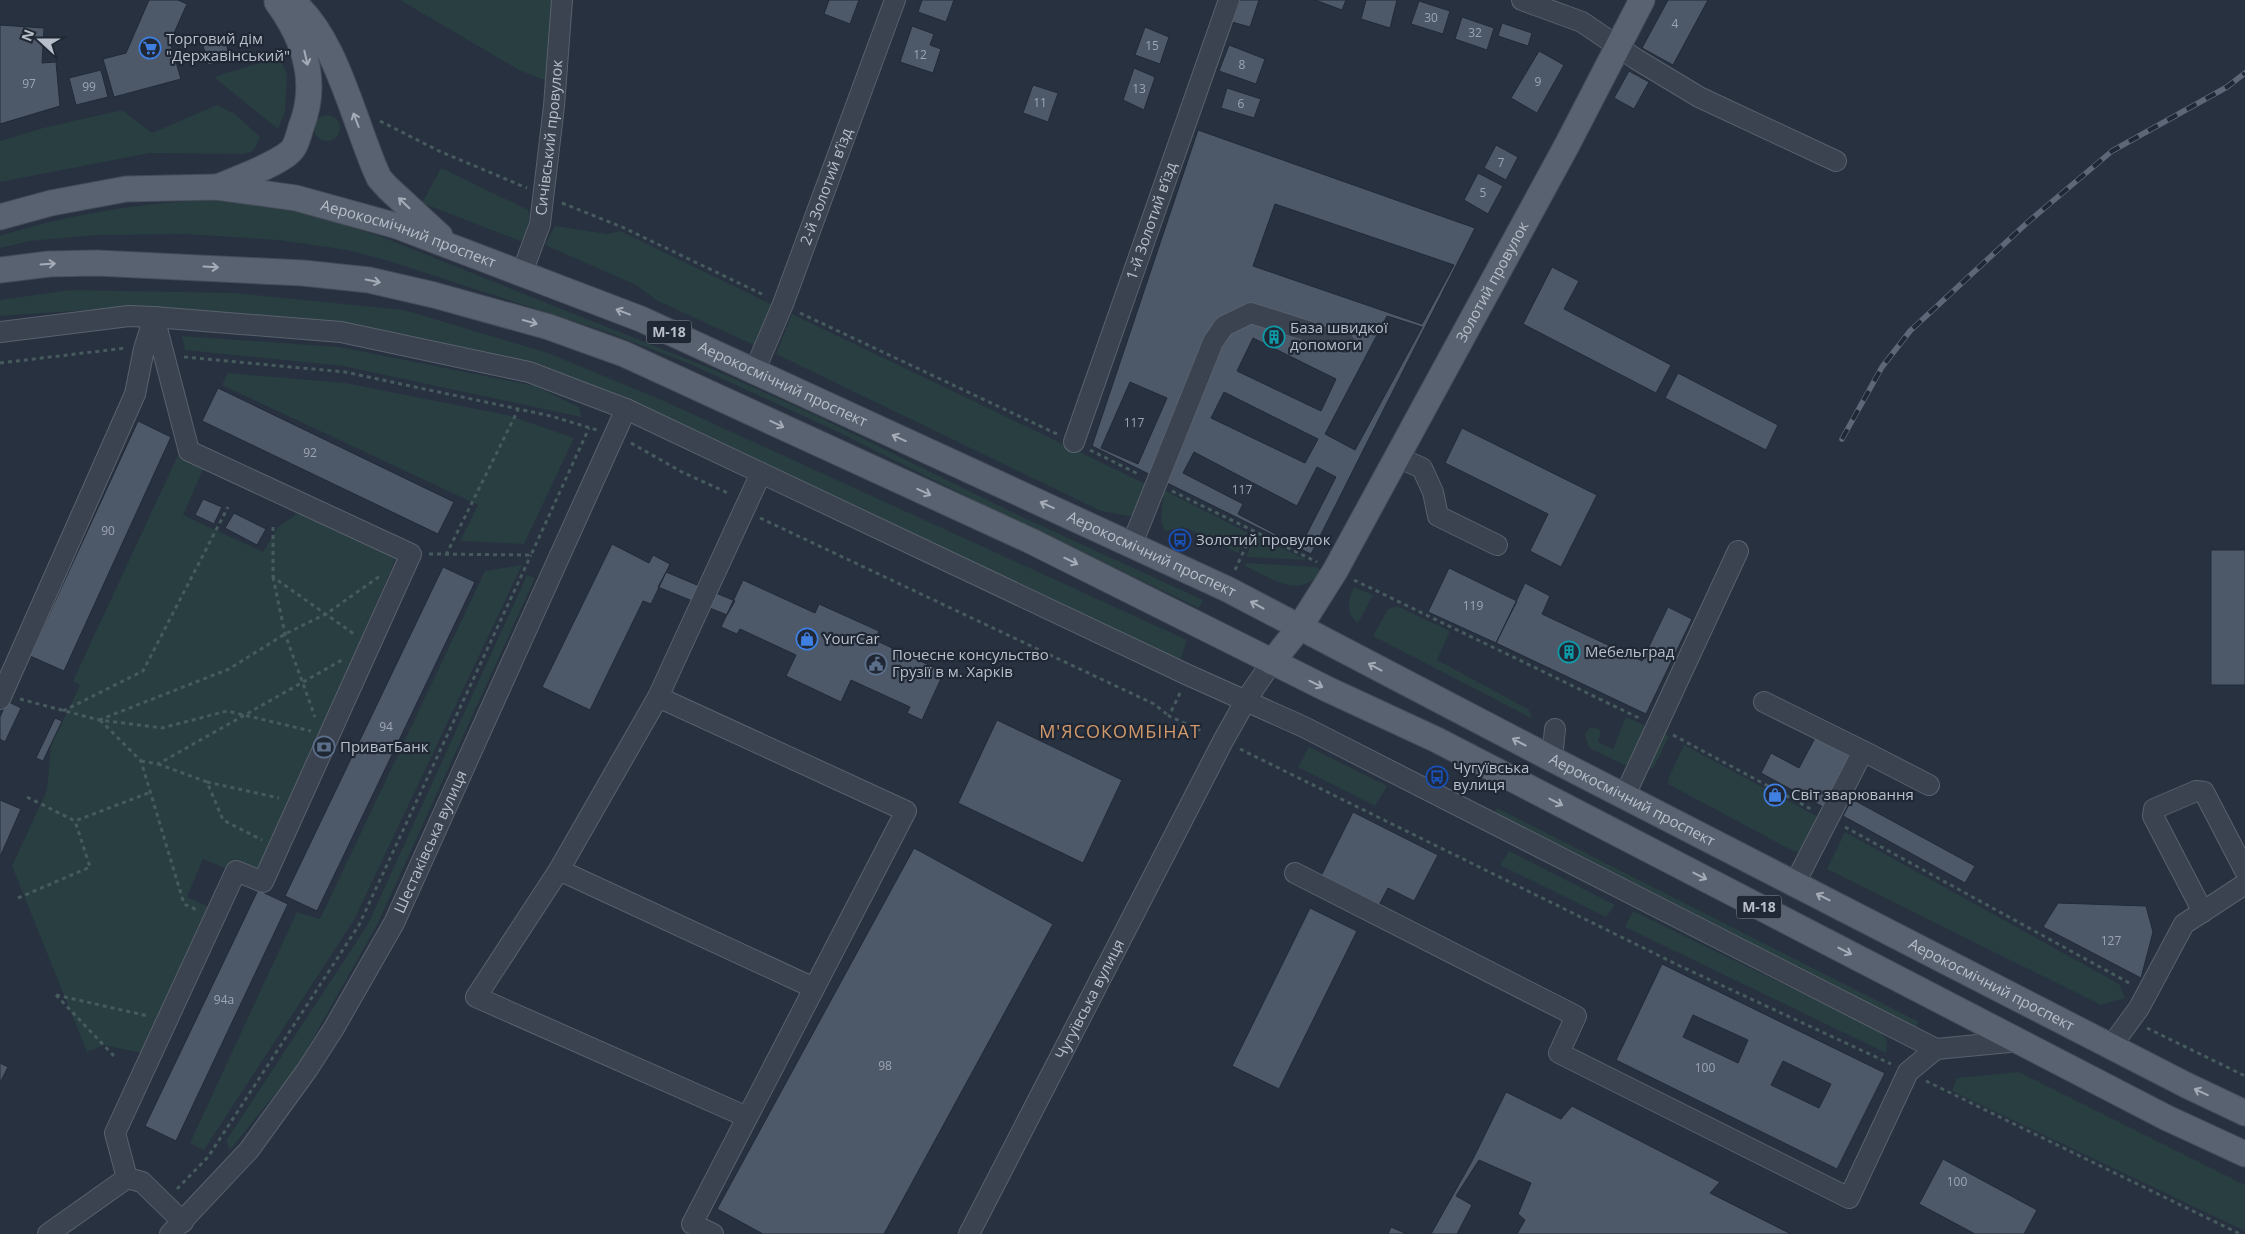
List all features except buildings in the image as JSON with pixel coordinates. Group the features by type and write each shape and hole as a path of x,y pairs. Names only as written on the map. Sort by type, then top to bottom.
{"main road":[{"path":"216,187 250,173 292,151 304,121 310,83 307,63 302,43 275,0"},
{"path":"290,0 313,24 330,52 380,178 422,221 453,248"},
{"name":"Золотий провулок","path":"1272,662 1299,628 1335,571 1563,153 1642,0"},
{"name":"Аерокосмічний проспект","path":"0,217 51,203 126,189 216,187 296,198 397,226 522,272 641,319 1227,589 1552,760 2112,1045 2186,1085 2245,1113"},
{"name":"М-18","path":"0,270 49,264 97,263 303,273 369,280 434,295 549,327 624,354 1031,541 1272,662 1446,745 2167,1118 2245,1154"}],"street":[{"name":"Сичівський провулок","path":"522,272 540,224 562,29 562,0"},
{"name":"2-й Золотий в’їзд","path":"754,372 783,304 895,0"},
{"name":"1-й Золотий в’їзд","path":"1074,442 1229,0"},
{"path":"1522,0 1582,22 1698,96 1836,161"},
{"path":"1132,544 1213,342 1224,326 1251,313 1345,343"},
{"path":"0,332 130,316 154,317 341,332 529,372 626,410 1188,675 1304,727 1936,1049 2020,1042"},
{"path":"1,697 6,668 135,394 144,349 154,317"},
{"path":"127,1178 115,1133 236,871 263,882 411,554 189,450 154,317"},
{"name":"Шестаківська вулиця","path":"176,1228 249,1150 317,1056 394,923 626,410"},
{"path":"1397,457 1422,468 1433,492 1438,516 1497,545"},
{"path":"747,1117 476,997 559,870 658,697 761,474"},
{"path":"1624,797 1655,726 1738,551"},
{"name":"Чугуївська вулиця","path":"969,1234 1246,700 1272,662"},
{"path":"658,697 906,810 692,1224 713,1234"},
{"path":"1764,702 1929,785"},
{"path":"1552,760 1554,729"},
{"path":"1794,883 1863,751"},
{"path":"2203,912 2153,816 2154,809 2196,791 2204,792 2245,872"},
{"path":"559,870 814,988"},
{"path":"1295,873 1576,1016 1559,1053 1850,1198 1908,1072 1936,1049"},
{"path":"2112,1045 2139,1008 2154,983 2178,932 2184,924 2245,884"},
{"path":"127,1178 142,1182 164,1203 176,1228"},
{"path":"48,1234 127,1178"}],"path":[{"path":"378,120 439,151 622,227 1074,442 1655,726 1829,818 2134,986 2144,1027 2245,1076"},
{"path":"0,363 134,347 144,349"},
{"path":"165,354 195,360 345,372 551,416"},
{"path":"446,554 518,410"},
{"path":"164,1203 208,1157 359,925 589,428"},
{"path":"652,453 682,472 724,491"},
{"path":"746,506 757,516 1154,704 1169,716 1202,731"},
{"path":"63,711 143,671 228,507"},
{"path":"273,527 273,577 285,634 318,724"},
{"path":"1235,571 1253,531"},
{"path":"99,720 229,669 285,634 326,614 411,554 531,555"},
{"path":"158,764 370,644 273,577"},
{"path":"1169,716 1184,684"},
{"path":"1,697 99,720 162,728 227,711 321,733"},
{"path":"99,720 141,761 184,904 215,919"},
{"path":"1240,750 1680,966 1908,1072 2240,1234"},
{"path":"141,761 158,764 207,782 299,802"},
{"path":"207,782 223,820 278,848"},
{"path":"75,821 150,792"},
{"path":"18,898 90,867 75,821 27,797"},
{"path":"114,1056 56,995 167,1020"}],"green space":[{"path":"400,0 551,0 553,18 547,81 519,70"},
{"path":"279,57 287,74 285,112 278,129 214,77"},
{"path":"217,105 235,114 260,137 253,151 244,154 150,153 0,182 0,141 43,128 122,110 152,133"},
{"path":"327,115 336,119 340,128 336,137 327,141 318,137 314,128 318,119"},
{"path":"441,168 528,210 530,216 523,242 422,203"},
{"path":"189,201 223,201 310,214 382,237 717,371 815,415 1020,516 1203,600 1199,608 1024,525 836,431 690,364 607,332 389,261 347,250 278,240 185,234 96,235 30,241 0,248 0,236 70,217 117,209"},
{"path":"555,226 607,234 620,231 775,306 756,346 658,301 636,285 545,245"},
{"path":"71,290 235,293 404,310 548,353 664,401 1187,640 1180,661 532,365 133,307 0,316 0,300"},
{"path":"792,314 1150,486 1141,510 1129,516 1101,511 776,354"},
{"path":"182,336 340,347 535,386 579,407 581,417 343,366 185,350"},
{"path":"228,373 345,383 507,415 574,438 524,544 460,541 478,505 222,385"},
{"path":"179,453 205,465 183,515 263,552 278,527 301,511 397,556 260,871 232,860 227,869 203,859 187,897 209,907 141,1053 104,1045 87,1052 12,866 47,790 51,745 80,685 73,681"},
{"path":"1164,490 1248,533 1238,553 1184,527 1164,531 1161,520"},
{"path":"1256,536 1307,560 1246,557"},
{"path":"1246,563 1316,567 1323,572 1314,580 1304,584 1285,584 1245,566"},
{"path":"522,565 354,920 204,1150 190,1143 297,912 320,919 485,571"},
{"path":"527,575 535,578 378,923 297,1067 230,1150 226,1141 368,924"},
{"path":"1354,587 1373,595 1358,623 1349,610 1350,597"},
{"path":"1397,606 1450,631 1437,660 1528,709 1533,719 1373,636 1388,609"},
{"path":"1626,717 1669,736 1654,767 1644,774 1589,748 1585,735 1588,729 1594,727 1601,731 1598,742 1613,749"},
{"path":"1684,745 1822,819 1800,852 1793,851 1668,784 1669,777"},
{"path":"1309,747 1387,786 1375,806 1298,767"},
{"path":"1497,808 1919,1022 1914,1029 1491,818"},
{"path":"1845,832 2119,984 2125,998 2101,1005 1827,869"},
{"path":"1509,851 1615,905 1606,917 1500,865"},
{"path":"1633,911 1880,1031 1887,1040 1886,1053 1625,927"},
{"path":"2019,1072 2245,1185 2245,1231 1952,1091 1957,1078"}],"railway":[{"path":"1842,439 1882,367 1910,331 2028,222 2112,151 2227,87 2245,73"}],"place":[{"name":"Торговий дім \"Державінський\"","path":"150,48"},
{"name":"База швидкої допомоги","path":"1274,337"},
{"name":"Золотий провулок","path":"1180,540"},
{"name":"YourCar","path":"807,639"},
{"name":"Мебельград","path":"1569,652"},
{"name":"Почесне консульство Грузії в м. Харків","path":"876,664"},
{"name":"ПриватБанк","path":"324,747"},
{"name":"Чугуївська вулиця","path":"1437,777"},
{"name":"Світ зварювання","path":"1775,795"}],"district":[{"name":"М'ЯСОКОМБІНАТ","path":"1120,732"}]}
